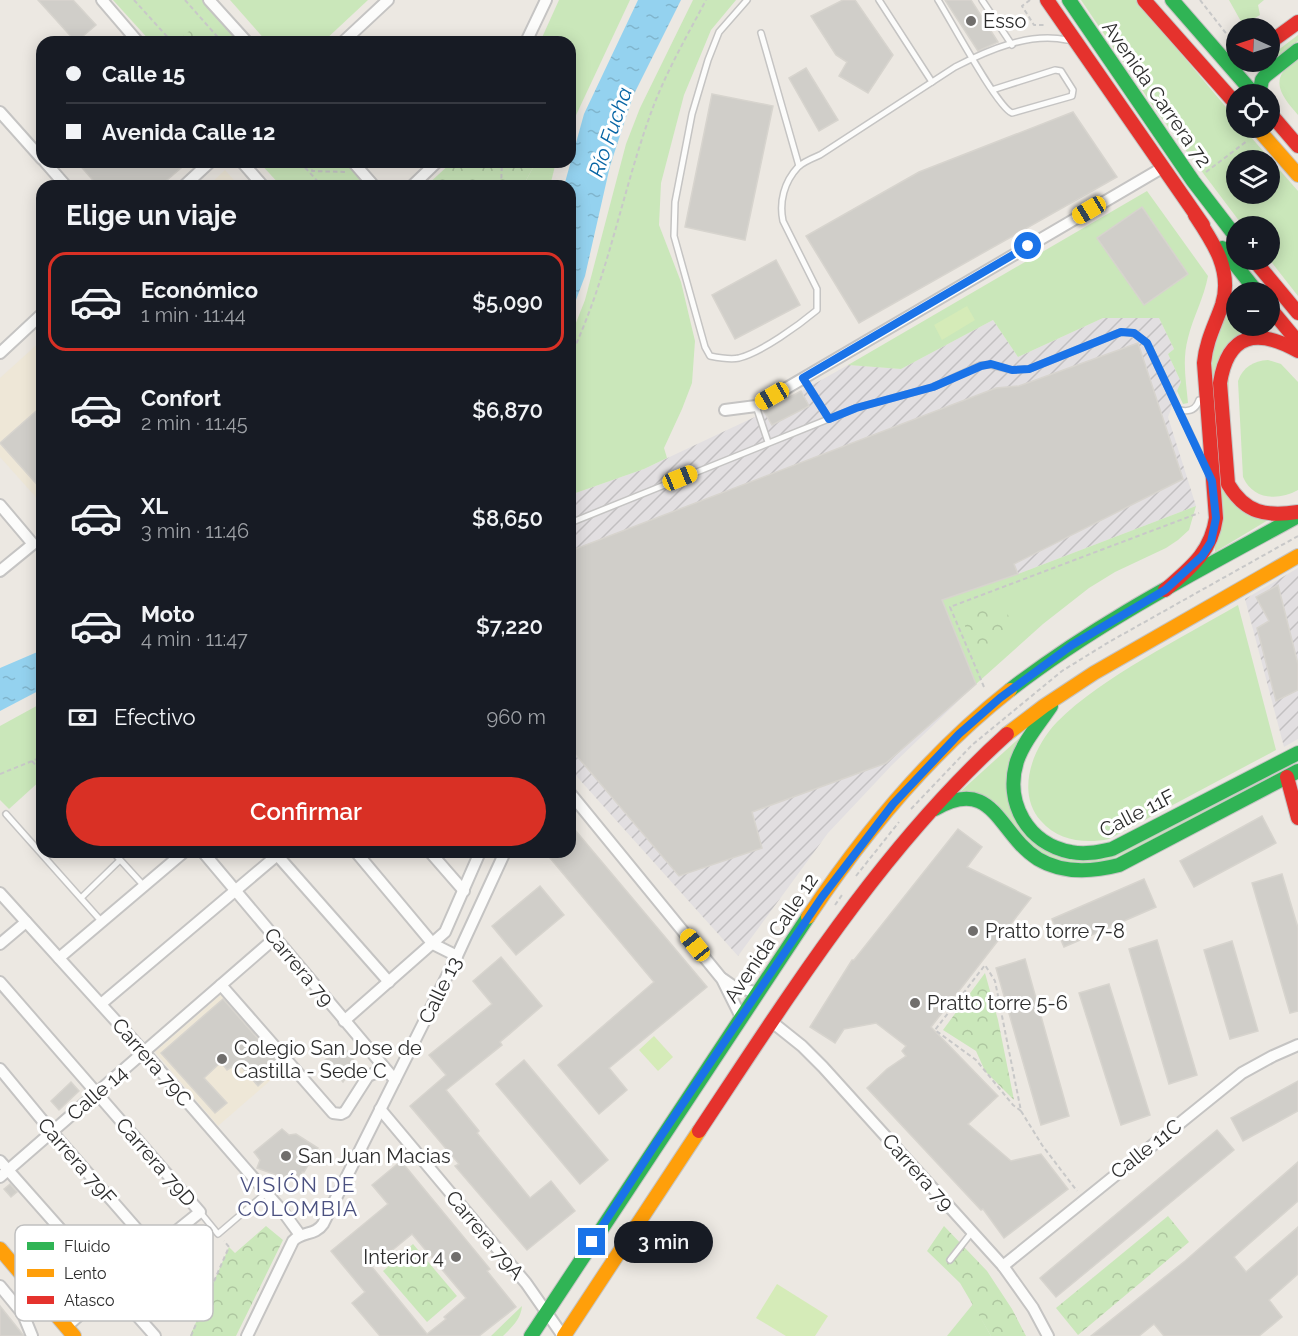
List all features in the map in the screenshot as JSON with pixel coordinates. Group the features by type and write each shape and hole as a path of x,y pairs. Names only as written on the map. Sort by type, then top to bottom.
{"main road":[{"name":"Avenida Carrera 72","path":"1047,0 1195,215 1226,253"},
{"name":"Avenida Carrera 72","path":"1069,0 1226,224"},
{"path":"1144,0 1226,93"},
{"path":"1172,0 1226,53"},
{"path":"1280,35 1298,22"},
{"path":"1261,84 1265,76 1298,50"},
{"path":"1114,67 1127,117"},
{"path":"1280,123 1296,139"},
{"path":"1259,138 1298,175"},
{"path":"1209,202 1226,246"},
{"path":"1165,590 1202,556 1211,542 1216,518 1204,353 1224,299 1226,282 1220,256 1195,215"},
{"name":"Avenida Carrera 72","path":"1240,270 1249,282"},
{"path":"1262,270 1298,313"},
{"path":"1280,320 1298,342"},
{"path":"1298,351 1283,341 1273,338 1251,338 1238,344 1227,355 1221,367 1220,383 1228,484 1233,496 1244,506 1257,511 1273,514 1298,512"},
{"name":"Avenida Calle 12","path":"531,1336 655,1145 822,897 893,804 959,734 1000,698 1072,645 1298,516"},
{"path":"563,1336 772,1022 874,876 904,839 981,756 1058,697 1116,660 1298,556"},
{"name":"Calle 11F","path":"1058,697 1020,753 1013,787 1022,819 1031,831 1056,850 1069,854 1091,855 1112,849 1298,753"},
{"path":"1292,774 1298,818"},
{"name":"Calle 11F","path":"932,810 960,798 984,803 995,811 1017,842 1034,857 1067,870 1101,871 1119,865 1292,774"},
{"path":"0,1249 15,1267"}],"street":[{"path":"102,0 133,36"},
{"path":"209,0 242,36"},
{"path":"349,36 388,0"},
{"path":"529,36 546,0"},
{"path":"0,112 36,152"},
{"path":"50,168 61,180"},
{"path":"190,180 203,168"},
{"path":"247,168 258,180"},
{"path":"356,168 368,180"},
{"path":"418,180 431,168"},
{"path":"725,410 756,406 1162,168"},
{"path":"0,353 36,320"},
{"path":"0,505 33,544 0,571"},
{"path":"576,801 722,979 741,1017"},
{"path":"59,958 177,858"},
{"name":"Carrera 79","path":"208,858 395,1080"},
{"path":"101,1004 274,858"},
{"path":"282,858 389,982"},
{"path":"361,858 433,944 457,956"},
{"path":"435,858 464,891"},
{"path":"344,1021 445,932 478,858"},
{"name":"Calle 13","path":"247,1336 288,1248 300,1234 315,1232 323,1224 457,956 502,858"},
{"name":"Carrera 79C","path":"0,893 144,1052 300,1234"},
{"path":"0,944 26,922"},
{"name":"Calle 14","path":"4,1174 275,938"},
{"path":"722,979 733,986 758,993"},
{"name":"Carrera 79D","path":"0,982 200,1212"},
{"path":"221,985 333,1113 345,1112 368,1076 384,1069"},
{"name":"Carrera 79","path":"772,1022 812,1056 1003,1266 1033,1308 1048,1336"},
{"name":"Calle 11C","path":"1003,1266 1110,1177 1242,1073 1298,1045"},
{"name":"Carrera 79F","path":"0,1069 133,1225"},
{"name":"Carrera 79A","path":"380,1110 526,1283 563,1336"},
{"path":"0,1161 4,1174 52,1225"},
{"path":"184,1225 200,1212"},
{"path":"0,1286 15,1304"},
{"path":"26,1321 32,1336"},
{"path":"142,1321 155,1336"}],"lane":[{"path":"747,0 719,32 708,60 692,114 675,202 674,236 705,347 710,356 720,358 740,358 799,325 817,310 817,289 783,221 781,211 782,198 787,184 799,166 974,58 1029,40 1056,38 1075,42"},
{"path":"879,0 932,82"},
{"path":"938,0 992,90 1006,110 1012,113 1072,96 1073,90 1061,71 1055,70 992,90"},
{"path":"982,0 1012,45"},
{"path":"761,33 799,166"},
{"path":"576,521 856,408 933,387 981,366 991,364 1012,370 1029,369 1121,332 1134,333 1147,343 1212,481"},
{"path":"1179,410 1189,411 1197,404 1204,373"},
{"path":"803,378 829,419"},
{"path":"756,406 768,442"},
{"path":"6,814 36,848"},
{"path":"45,858 102,922"},
{"path":"81,898 120,860 144,886"},
{"name":"Carrera 79D","path":"213,1228 218,1234 266,1192"},
{"name":"Carrera 79D","path":"200,1212 211,1225"},
{"path":"950,1260 972,1232"}],"path":[{"path":"134,0 167,36"},
{"path":"185,0 217,36"},
{"path":"576,341 598,283 652,109 706,0"},
{"path":"1030,0 1022,6 1034,25 1047,25"},
{"path":"1200,0 1226,33"},
{"path":"1203,174 1248,138"},
{"path":"306,168 316,180"},
{"path":"312,168 312,171 344,168"},
{"path":"984,687 950,607 1199,513"},
{"path":"1156,617 1298,536"},
{"path":"0,774 36,759"},
{"path":"32,761 36,765"},
{"path":"1021,1111 1013,1105 976,1060 935,1030 986,965 995,981 1021,1111 1042,1145 1077,1191"},
{"path":"213,1285 229,1247"},
{"path":"190,1336 197,1321"}],"shaded area":[{"path":"225,170 234,180 214,180"},
{"path":"1103,318 1159,318 1174,349 1168,354 1181,382 1168,417 1196,506 1018,574 942,600 976,684 892,765 828,833 738,956 576,776 576,493 644,469 759,415 848,365 901,369 993,320 1018,357"},
{"path":"36,345 36,497 0,457 0,378"},
{"path":"1298,568 1298,739 1284,747 1245,599"},
{"name":"Colegio San Jose de Castilla - Sede C","path":"225,991 288,1065 218,1126 155,1052"}],"green space":[{"path":"113,0 205,0 238,36 146,36"},
{"path":"230,0 368,0 329,36 262,36"},
{"path":"559,0 630,0 576,115 576,36 543,36"},
{"path":"693,0 736,0 711,30 684,95 661,183 659,225 681,282 695,341 692,383 664,448 667,458 644,469 576,493 576,323 585,300 626,144 640,108"},
{"path":"1081,0 1136,0 1226,107 1226,138 1252,138 1262,150 1226,150 1226,203 1157,112"},
{"path":"1229,0 1264,0 1258,5 1260,15 1255,18 1239,18"},
{"path":"195,26 204,36 183,36"},
{"path":"1298,35 1298,41 1280,55 1280,49"},
{"path":"1298,59 1298,115 1283,95 1279,84 1284,70"},
{"path":"264,168 354,168 364,180 276,180"},
{"path":"446,168 533,168 526,180 432,180"},
{"path":"533,168 554,168 552,180 526,180"},
{"path":"1280,170 1298,191 1298,296 1278,270 1280,270 1280,216 1235,216 1226,204 1280,204"},
{"path":"1147,191 1208,276 1186,346 1185,371 1188,403 1183,404 1177,391 1181,382 1168,354 1174,349 1159,318 1103,318 1018,357 993,320 901,369 848,365"},
{"path":"967,306 975,320 942,340 934,325"},
{"path":"1226,315 1226,336 1244,336 1231,344 1223,485 1268,520 1215,552 1212,354"},
{"path":"1268,360 1281,364 1298,382 1298,490 1274,497 1253,490 1243,477 1238,381 1249,366"},
{"path":"1196,506 1189,530 1178,540 1089,588 1043,624 976,684 942,600 1018,574"},
{"path":"988,603 1004,610 1011,626 1004,642 988,649 972,642 965,626 972,610"},
{"path":"1238,605 1276,750 1109,839 1081,841 1064,837 1048,828 1033,809 1028,784 1035,757 1048,732 1076,705 1120,673"},
{"path":"36,706 36,784 9,809 0,800 0,726"},
{"path":"1026,732 1009,786 1047,850 1055,856 1069,859 1088,860 1298,757 1298,762 1125,853 1101,863 1075,867 1046,857 1022,838 996,803 980,795 961,791"},
{"path":"985,973 998,1020 1014,1100 985,1071 976,1051 943,1030"},
{"path":"654,1036 673,1057 658,1071 639,1050"},
{"path":"1168,1216 1189,1242 1078,1335 1056,1308"},
{"path":"266,1226 283,1240 236,1336 190,1336 197,1321 213,1321 213,1284 229,1247 235,1253"},
{"path":"944,1226 987,1271 1012,1309 1026,1336 991,1336 960,1283 927,1251"},
{"path":"413,1244 457,1296 427,1322 383,1271"},
{"path":"777,1284 828,1316 815,1336 786,1336 756,1318"},
{"path":"973,1304 991,1336 947,1336"},
{"path":"522,1306 518,1319 503,1336 491,1336"}],"water":[{"name":"Río Fucha","path":"638,0 681,0 633,96 610,166 585,276 576,300 576,180 566,180 569,168 576,168 576,143 584,114"},
{"path":"36,653 36,692 0,711 0,668"}],"building":[{"path":"38,0 73,0 96,25 83,36 71,36"},
{"path":"843,0 855,0 893,55 868,93 839,76 847,62 836,55 811,16"},
{"name":"Esso","path":"945,0 971,0 998,42 978,51"},
{"path":"806,68 838,120 819,131 789,78"},
{"path":"712,94 773,106 745,240 685,227"},
{"path":"1073,112 1117,177 859,323 806,236 919,172"},
{"path":"82,168 181,168 167,180 93,180"},
{"path":"1142,207 1188,274 1144,305 1097,238"},
{"path":"776,260 800,305 735,339 712,295"},
{"path":"1138,343 1183,479 1014,564 1018,574 942,600 976,684 886,763 752,812 762,848 679,876 576,755 576,549 996,388 1019,386"},
{"path":"801,391 809,406 772,425 764,411"},
{"path":"36,411 36,483 0,443"},
{"path":"1278,585 1298,664 1298,690 1276,701 1257,628 1269,621 1256,597"},
{"path":"1262,816 1276,843 1194,887 1180,861"},
{"path":"958,829 982,847 967,867 1031,898 931,1027 998,1096 968,1124 1011,1161 1041,1154 1068,1189 1004,1238 983,1209 981,1210 867,1088 887,1069 906,1056 902,1051 906,1046 876,1023 844,1029 835,1043 810,1027 852,960"},
{"path":"576,831 707,987 609,1068 627,1090 599,1114 558,1065 654,982 550,858 576,858"},
{"path":"1282,874 1298,928 1298,1011 1290,1013 1252,883"},
{"path":"1144,879 1156,907 1064,947 1052,919"},
{"path":"540,886 564,915 516,955 492,926"},
{"path":"1157,940 1197,1075 1169,1084 1129,949"},
{"path":"1232,941 1258,1031 1230,1039 1204,950"},
{"path":"501,957 542,1006 500,1042 502,1045 446,1090 479,1131 477,1133 530,1198 551,1181 575,1211 527,1250 455,1166 459,1164 410,1106 446,1075 429,1055 492,1004 473,981"},
{"path":"1025,959 1069,1116 1041,1125 996,968"},
{"path":"1109,984 1150,1115 1121,1125 1079,993"},
{"name":"Colegio San Jose de Castilla - Sede C","path":"223,999 281,1065 258,1086 238,1063 227,1070 221,1062 204,1078 227,1103 215,1113 161,1053"},
{"path":"343,1046 356,1063 343,1082 325,1060"},
{"path":"524,1060 608,1160 580,1184 496,1084"},
{"path":"1298,1081 1298,1111 1243,1141 1231,1118"},
{"path":"71,1082 79,1091 59,1110 51,1101"},
{"name":"San Juan Macias","path":"282,1129 289,1135 296,1134 318,1148 297,1184 287,1176 282,1177 257,1168 260,1160 254,1152"},
{"path":"1217,1130 1234,1150 1056,1297 1040,1278"},
{"path":"401,1161 490,1269 487,1271 516,1307 479,1336 380,1336 352,1303 365,1292 331,1251 388,1204 372,1185","holes":["412,1234 466,1298 444,1317 446,1319 427,1334 372,1267"]},
{"path":"1298,1162 1298,1201 1234,1257 1246,1272 1298,1227 1298,1274 1269,1300 1282,1317 1259,1336 1164,1336 1154,1324 1139,1336 1091,1336 1185,1261"},
{"path":"10,1184 17,1192 11,1197 4,1189"},
{"path":"0,1306 24,1336 0,1336"}],"traffic: fast":[{"path":"1069,0 1193,181 1226,224"},
{"path":"1172,0 1245,84"},
{"path":"1261,84 1265,76 1298,50"},
{"path":"1222,248 1249,282"},
{"path":"1010,690 1114,619 1298,516"},
{"path":"1051,706 1020,754 1014,777 1014,792 1017,806 1032,831 1056,848 1076,853 1112,849 1298,753"},
{"path":"935,809 955,800 970,799 983,803 1038,859 1067,869 1098,869 1119,865 1298,771"},
{"path":"531,1336 808,917"}],"traffic: slow":[{"path":"1266,138 1298,175"},
{"path":"1007,734 1094,673 1298,556"},
{"path":"808,917 852,855 900,795 953,740 1010,690"},
{"path":"564,1336 699,1131"},
{"path":"0,1249 15,1267"},
{"path":"61,1321 74,1336"}],"traffic: jam":[{"path":"1047,0 1203,225"},
{"path":"1144,0 1226,93"},
{"path":"1280,35 1298,22"},
{"path":"1280,125 1298,146"},
{"path":"1165,590 1198,559 1209,541 1216,518 1204,363 1209,340 1222,305 1225,280 1214,246 1195,215"},
{"path":"1262,270 1298,313"},
{"path":"1280,320 1298,342"},
{"path":"1298,351 1270,339 1247,340 1237,345 1230,354 1220,383 1228,484 1242,501 1257,511 1276,514 1298,512"},
{"path":"699,1131 804,974 879,872 919,824 1007,734"},
{"path":"1287,777 1298,818"}],"place":[{"name":"Esso","path":"971,21"},
{"name":"Pratto torre 7-8","path":"973,931"},
{"name":"Pratto torre 5-6","path":"915,1003"},
{"name":"Colegio San Jose de Castilla - Sede C","path":"222,1059"},
{"name":"San Juan Macias","path":"286,1156"},
{"name":"Interior 4","path":"456,1257"}],"district":[{"name":"VISIÓN DE COLOMBIA","path":"298,1196"}],"route":[{"path":"592,1242 822,897 893,804 959,734 1000,698 1072,645 1165,590 1202,556 1211,542 1216,518 1212,481 1147,343 1134,333 1121,332 1029,369 1012,370 991,364 981,366 933,387 856,408 829,419 803,378 1028,246"}]}
